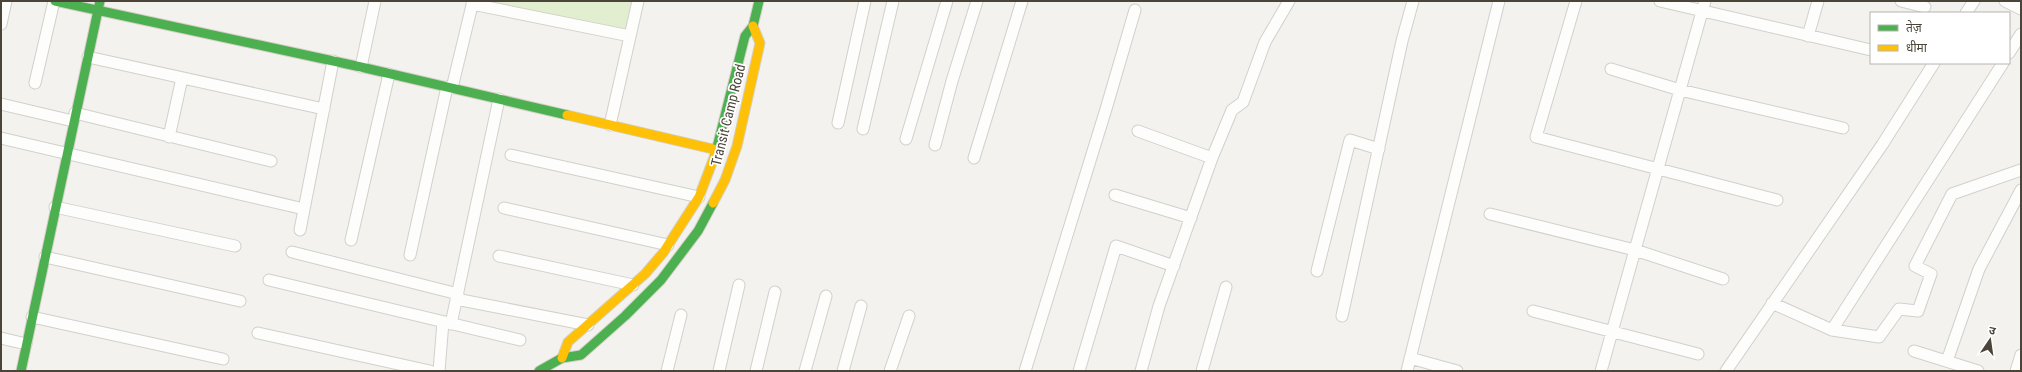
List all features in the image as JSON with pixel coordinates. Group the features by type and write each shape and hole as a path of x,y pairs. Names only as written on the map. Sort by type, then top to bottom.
{"street":[{"path":"1,24 6,1"},
{"path":"35,83 54,1 361,67 717,150"},
{"path":"21,371 66,153 100,1"},
{"path":"361,67 375,1"},
{"path":"610,125 638,1"},
{"name":"Transit Camp Road","path":"562,358 568,342 645,274 668,245 699,197 717,150 745,36 753,26 759,1"},
{"path":"838,123 865,1"},
{"path":"863,129 894,1"},
{"path":"906,139 947,1"},
{"path":"935,145 952,81 977,1"},
{"path":"974,158 1022,1"},
{"path":"1141,371 1159,306 1212,158 1232,110 1244,102 1265,42 1289,1"},
{"path":"1342,316 1413,1"},
{"path":"1407,371 1499,1"},
{"path":"1576,1 1536,137 1777,200"},
{"path":"1660,1 1703,6 1808,36 1870,50"},
{"path":"1808,36 1818,1"},
{"path":"1901,1 1925,7"},
{"path":"1967,12 1974,1"},
{"path":"2005,1 2021,9"},
{"path":"410,256 449,87 472,3 630,36"},
{"path":"1601,371 1703,6"},
{"path":"1025,371 1135,10"},
{"name":"Transit Camp Road","path":"539,371 562,358 581,355 625,316 662,280 698,231 713,206 730,167 737,146 760,43 753,26"},
{"path":"2010,51 2021,34"},
{"path":"88,57 324,109"},
{"path":"300,230 333,61"},
{"path":"1726,371 1882,145 1933,64"},
{"path":"1832,330 2002,64"},
{"path":"1611,69 1680,90 1844,128"},
{"path":"351,240 389,74"},
{"path":"169,136 182,78"},
{"path":"439,371 447,323 457,297 499,99"},
{"path":"1,104 169,136 271,161"},
{"path":"1138,131 1212,158"},
{"path":"1,138 304,209"},
{"path":"1317,271 1350,140 1379,149"},
{"path":"510,155 699,197"},
{"path":"712,161 730,167"},
{"path":"1772,304 1832,330 1878,337 1899,309 1918,311 1931,274 1915,266 1952,194 2021,170"},
{"path":"1946,361 1979,269 2021,190"},
{"path":"1116,195 1191,218"},
{"path":"55,207 235,246"},
{"path":"504,208 668,245"},
{"path":"1490,214 1635,250 1724,279"},
{"path":"1078,371 1116,246 1174,266"},
{"path":"292,252 457,297 588,325"},
{"path":"499,256 633,285"},
{"path":"45,257 240,301"},
{"path":"269,280 520,340"},
{"path":"719,371 739,285"},
{"path":"1202,371 1226,287"},
{"path":"756,371 775,292"},
{"path":"805,371 826,296"},
{"path":"843,371 861,306"},
{"path":"1533,311 1698,354"},
{"path":"667,371 681,315"},
{"path":"890,371 909,316"},
{"path":"32,317 223,359"},
{"path":"258,333 430,371"},
{"path":"1,338 26,344"},
{"path":"1914,351 1978,371"},
{"path":"2016,371 2021,355"},
{"path":"1410,358 1457,371"}],"green space":[{"path":"484,1 632,1 625,31"}],"traffic: fast":[{"path":"55,1 361,67 567,115"},
{"path":"21,371 100,1"},
{"path":"715,155 745,36 753,26 759,1"},
{"path":"539,371 562,358 581,355 625,316 661,280 698,231 713,203"}],"traffic: slow":[{"path":"713,203 725,180 737,146 760,43 753,26"},
{"path":"567,115 717,150"},
{"path":"562,358 568,342 645,274 663,253 699,197 715,155"}]}
